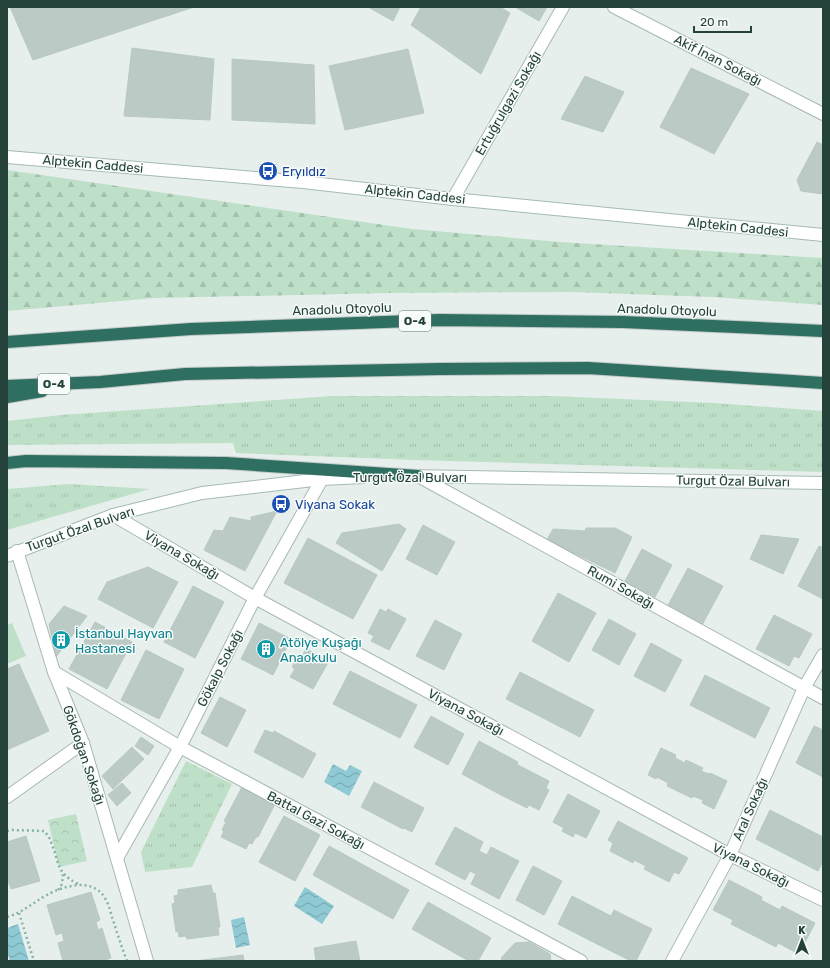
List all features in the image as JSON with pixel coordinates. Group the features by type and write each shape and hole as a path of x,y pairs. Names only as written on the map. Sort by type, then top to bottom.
{"highway":[{"name":"Anadolu Otoyolu","path":"7,342 191,329 439,320 623,322 823,331"},
{"name":"O-4","path":"7,386 100,382 185,374 440,369 588,368 823,383"},
{"path":"7,397 100,382"},
{"path":"7,463 26,461 226,463 418,476"}],"street":[{"name":"Ertuğrulgazi Sokağı","path":"453,199 563,7"},
{"name":"Akif İnan Sokağı","path":"614,7 823,114"},
{"name":"Alptekin Caddesi","path":"7,157 303,182 453,199 823,235"},
{"name":"Turgut Özal Bulvarı","path":"12,553 113,515 202,494 322,479 418,476 823,483"},
{"name":"Rumi Sokağı","path":"418,476 823,698"},
{"name":"Gökalp Sokağı","path":"117,858 180,747 255,598 322,479"},
{"name":"Viyana Sokağı","path":"113,515 255,598 730,856 823,900"},
{"name":"Gökdoğan Sokağı","path":"12,553 54,672 83,744 147,961"},
{"name":"Aral Sokağı","path":"672,961 730,856 804,688 823,655"},
{"name":"Battal Gazi Sokağı","path":"54,672 180,747 581,961"},
{"path":"7,797 83,744"}],"path":[{"path":"7,831 44,831 51,841 55,856 63,874 78,885"},
{"path":"58,890 62,884 63,874"},
{"path":"7,917 19,913 58,890 78,885 89,886 99,890 106,900 127,961"},
{"path":"19,913 34,961"}],"green space":[{"path":"7,170 412,229 560,242 823,258 823,305 713,297 571,292 389,293 155,298 7,311"},
{"path":"333,396 553,396 714,403 823,411 823,472 415,460 236,453 233,443 7,445 7,421 61,415"},
{"path":"69,484 150,489 7,530 7,489"},
{"path":"12,623 26,656 7,664 7,625"},
{"path":"186,761 232,784 192,867 145,872 141,852"},
{"path":"76,814 87,861 59,867 48,820"}],"water":[{"path":"333,764 346,771 350,765 362,771 349,796 324,782"},
{"path":"305,887 334,906 322,924 294,906"},
{"path":"244,917 250,945 236,948 231,920"},
{"path":"18,924 29,961 10,961 7,951 7,928"}],"building":[{"path":"10,7 194,7 33,60"},
{"path":"368,7 400,7 393,21"},
{"path":"421,7 500,7 510,13 481,74 411,25"},
{"path":"515,7 547,7 539,21"},
{"path":"132,48 214,59 210,120 124,116"},
{"path":"408,49 424,113 345,130 329,66"},
{"path":"232,59 314,65 315,124 232,120"},
{"path":"691,68 749,94 714,154 660,127"},
{"path":"585,76 624,92 603,132 561,119"},
{"path":"817,142 823,145 823,194 801,191 797,180"},
{"path":"277,511 245,571 204,550 214,530 223,531 230,517 251,521 251,517"},
{"path":"399,524 406,529 382,571 336,543 342,533"},
{"path":"423,525 455,542 437,575 406,559"},
{"path":"586,528 615,528 632,537 615,573 574,553 570,556 545,543 553,529 585,531"},
{"path":"761,535 799,539 783,574 750,559"},
{"path":"308,538 377,575 353,619 284,583"},
{"path":"819,546 823,548 823,599 798,586"},
{"path":"642,549 672,565 654,599 624,583"},
{"path":"148,567 178,582 153,628 98,599 107,582"},
{"path":"688,568 723,586 701,627 666,609"},
{"path":"193,586 224,602 195,658 164,642"},
{"path":"558,593 596,613 569,662 532,641"},
{"name":"İstanbul Hayvan Hastanesi","path":"64,606 87,616 56,657 49,624"},
{"path":"380,609 386,612 388,609 406,619 389,650 371,641 374,636 368,633"},
{"path":"774,615 812,634 799,658 794,656 789,666 756,649"},
{"path":"609,619 636,634 619,665 592,650"},
{"path":"435,620 462,634 444,670 416,656"},
{"path":"95,622 132,642 107,689 69,669"},
{"name":"Atölye Kuşağı Anaokulu","path":"259,623 291,639 273,675 241,659"},
{"path":"651,643 682,660 665,692 634,676"},
{"path":"306,649 329,661 313,689 290,677 295,669 292,667 297,657 301,658"},
{"path":"146,650 184,669 159,719 121,700"},
{"path":"19,664 49,731 7,750 7,669"},
{"path":"350,671 417,705 400,738 333,704"},
{"path":"520,672 594,710 580,737 506,699"},
{"path":"705,675 770,708 755,738 690,705"},
{"path":"220,697 246,710 227,747 201,733"},
{"path":"431,716 464,734 448,765 414,747"},
{"path":"814,726 823,730 823,777 796,763"},
{"path":"265,730 273,733 274,731 316,754 303,778 254,752"},
{"path":"141,737 154,746 148,755 135,746"},
{"path":"479,741 518,762 501,795 462,774"},
{"path":"132,747 144,759 113,789 102,776"},
{"path":"661,748 676,755 675,758 685,763 686,760 703,768 701,771 710,773 727,781 714,809 702,803 703,800 693,796 692,798 667,786 668,783 657,777 656,779 648,775"},
{"path":"516,764 549,781 546,788 549,790 539,810 529,805 527,808 501,795"},
{"path":"374,782 424,808 412,832 404,828 403,829 361,807"},
{"path":"122,783 131,793 117,806 108,795"},
{"path":"242,787 275,804 258,837 256,837 252,844 249,843 246,849 221,837 224,831 222,830 226,822 224,821"},
{"path":"568,794 600,811 586,838 575,833 573,837 562,831 564,828 553,822"},
{"path":"770,810 823,837 823,861 818,871 756,839"},
{"path":"284,816 320,835 295,881 259,862"},
{"path":"618,821 688,858 679,874 674,872 669,882 644,869 646,866 634,860 633,863 610,851 613,843 608,840"},
{"path":"455,827 483,842 479,851 487,855 491,847 519,861 499,899 471,884 476,874 470,871 465,880 435,864"},
{"path":"26,836 40,881 11,889 9,883 7,883 7,842"},
{"path":"329,846 409,890 393,919 313,875"},
{"path":"533,866 562,881 544,915 516,900"},
{"path":"729,880 762,897 761,900 780,910 782,906 815,923 799,954 778,943 776,947 731,924 733,920 713,910"},
{"path":"211,885 213,893 215,893 220,927 218,927 219,935 187,939 186,936 179,937 178,931 176,932 172,904 175,903 174,896 178,895 178,890"},
{"path":"91,892 100,920 96,922 98,930 102,928 111,958 102,961 63,961 58,943 64,941 62,933 56,935 47,905"},
{"path":"572,896 611,916 597,944 558,924"},
{"path":"428,902 491,938 478,961 469,961 412,929"},
{"path":"614,910 652,929 636,961 631,961 597,944"},
{"path":"356,941 360,961 316,961 314,948"},
{"path":"529,942 550,954 551,961 502,961 501,958 515,943"},
{"path":"243,955 244,961 195,961"}],"place":[{"name":"Eryıldız","path":"268,171"},
{"name":"Viyana Sokak","path":"281,504"},
{"name":"İstanbul Hayvan Hastanesi","path":"61,640"},
{"name":"Atölye Kuşağı Anaokulu","path":"266,649"}]}
